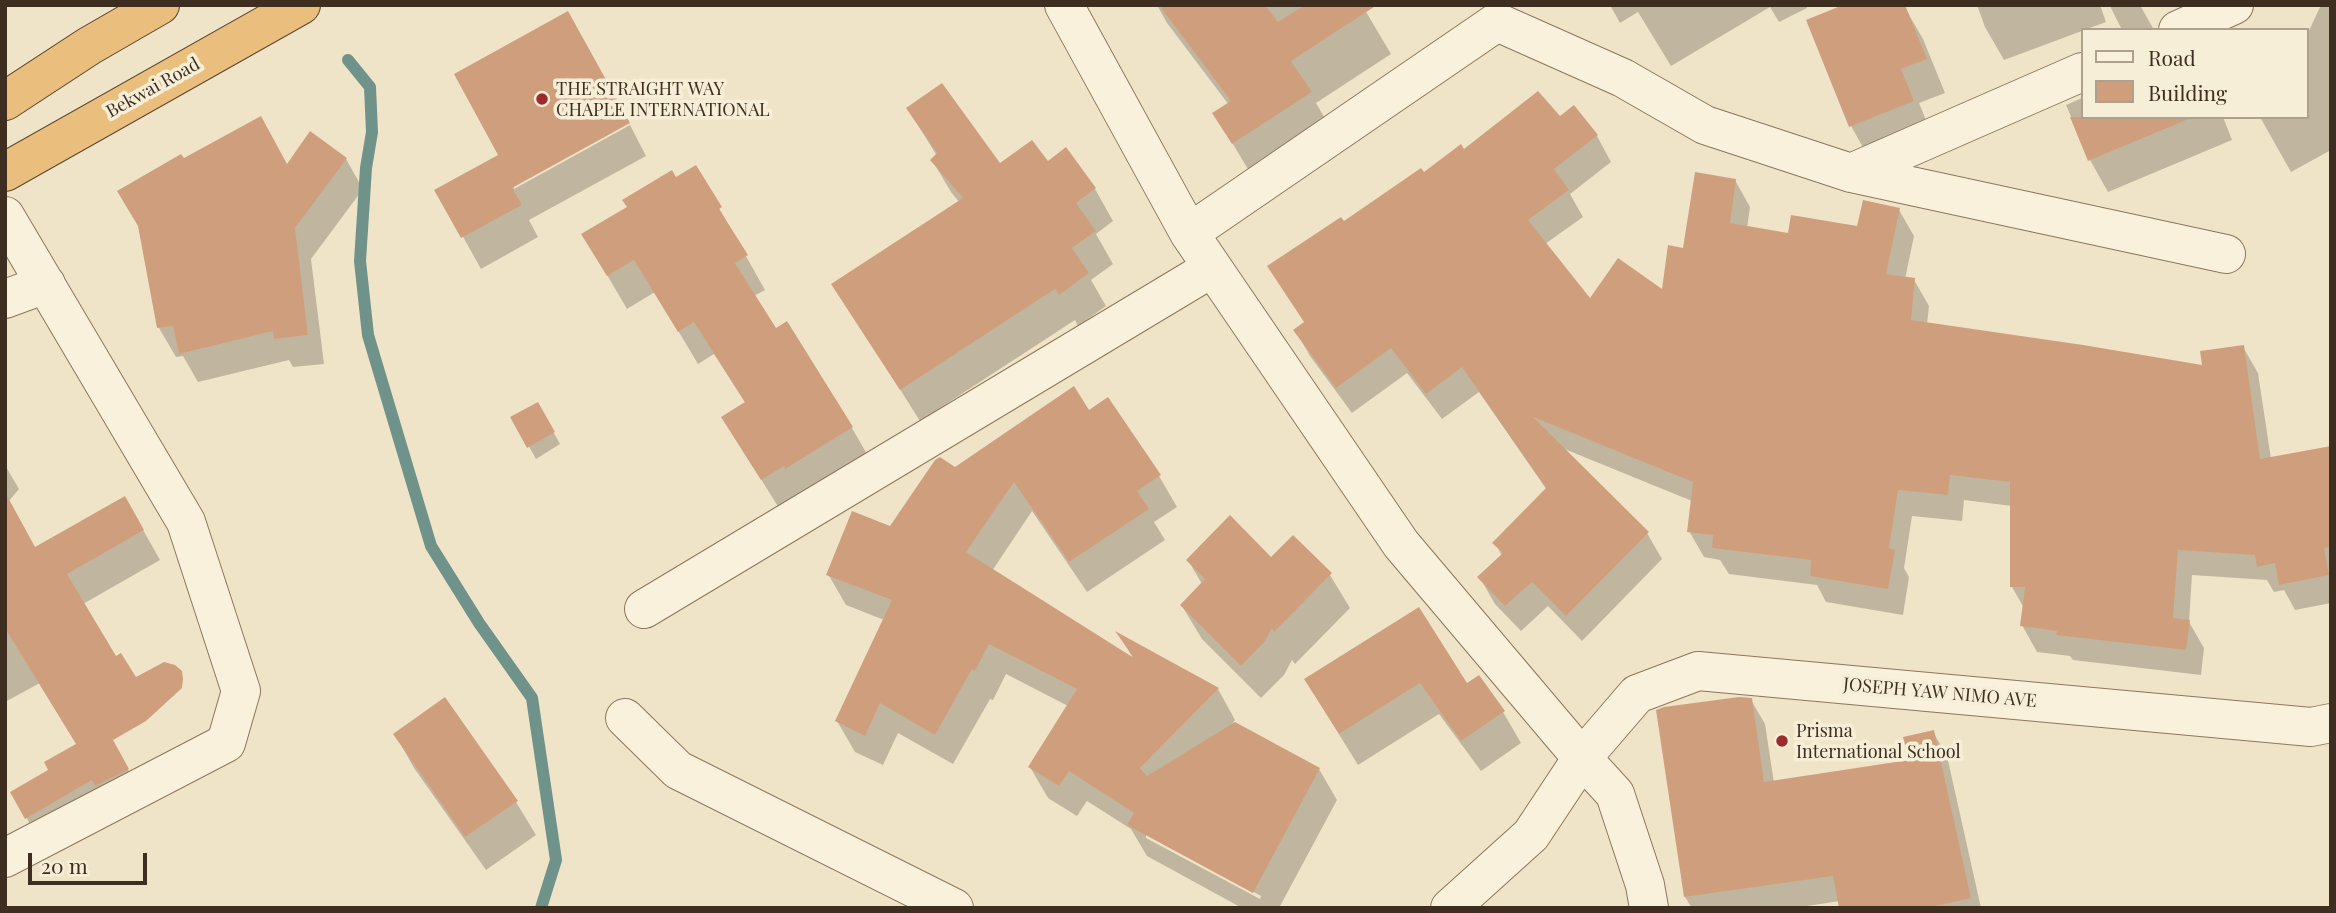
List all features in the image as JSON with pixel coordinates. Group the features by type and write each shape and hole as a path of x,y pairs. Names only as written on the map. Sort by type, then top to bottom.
{"highway":[{"path":"5,101 89,46 160,5"},
{"name":"Bekwai Road","path":"5,172 301,5"}],"street":[{"path":"1064,5 1189,233 1401,544 1615,794 1645,885 1648,908"},
{"path":"2182,28 2234,5"},
{"path":"1189,233 1496,14 1623,78 1705,125 1851,173 2226,254"},
{"path":"1851,173 2080,73"},
{"path":"5,216 186,522 241,691 226,743 5,858"},
{"path":"644,608 1212,268"},
{"path":"5,299 46,284"},
{"name":"JOSEPH YAW NIMO AVE","path":"1450,908 1531,835 1582,758 1637,694 1698,671 2311,727 2331,723"},
{"path":"625,718 678,770 954,908"}],"building":[{"path":"1159,5 1265,5 1278,22 1305,5 1377,5 1291,61 1312,92 1232,144 1212,113 1231,101"},
{"path":"1843,5 1905,5 1927,59 1901,69 1914,101 1849,127 1806,20"},
{"name":"THE STRAIGHT WAY CHAPLE INTERNATIONAL","path":"568,11 630,123 512,188 522,205 461,238 434,190 498,155 454,74"},
{"path":"942,83 1000,163 1032,140 1048,161 1066,147 1096,188 1076,203 1096,231 1072,248 1089,273 1059,295 1055,289 900,390 831,284 963,198 930,160 937,153 906,108"},
{"path":"1538,91 1560,116 1574,105 1598,135 1554,169 1569,190 1528,220 1590,298 1618,258 1662,289 1668,245 1683,248 1695,172 1736,179 1730,223 1788,233 1791,215 1857,226 1863,200 1900,208 1886,274 1915,278 1911,320 2202,365 2200,351 2244,345 2260,459 2331,446 2331,547 2324,548 2329,575 2279,585 2275,563 2257,567 2255,555 2178,550 2173,618 2190,620 2186,650 2056,635 2057,631 2020,626 2025,587 2010,587 2010,482 1950,475 1948,495 1898,490 1889,548 1895,550 1888,589 1810,576 1811,560 1712,548 1713,535 1687,532 1693,482 1533,417 1649,532 1566,616 1532,582 1505,606 1477,577 1503,553 1492,543 1546,488 1462,367 1426,394 1391,348 1336,388 1293,330 1304,322 1267,266 1341,217 1344,221 1421,168 1424,172 1461,144 1464,149"},
{"path":"261,116 287,164 310,131 347,158 295,228 308,335 274,339 273,331 179,354 173,326 157,328 138,226 117,191 181,154 184,158"},
{"path":"2070,117 2189,119 2088,161"},
{"path":"696,165 748,255 735,263 776,328 787,321 853,427 785,469 784,466 761,480 721,417 745,402 694,322 678,332 634,260 607,276 581,234 627,207 622,200 672,170 676,177"},
{"path":"1074,386 1089,410 1108,397 1161,475 1137,491 1149,509 1069,562 1014,482 966,552 1134,658 1115,631 1219,688 1140,768 1147,776 1235,722 1320,768 1253,893 1127,825 1134,813 1069,771 1059,786 1028,767 1077,689 989,644 935,735 880,703 865,736 835,721 892,600 826,575 852,511 890,526 935,460 940,457 955,467"},
{"path":"538,402 555,432 527,448 510,417"},
{"path":"5,492 35,547 125,496 144,530 67,574 116,656 121,653 136,677 164,662 175,665 182,671 183,679 182,688 146,721 113,740 129,769 95,786 92,780 25,819 10,792 48,770 44,762 76,744 5,628"},
{"path":"1230,515 1271,557 1293,535 1332,573 1274,632 1272,628 1265,641 1241,666 1180,605 1205,579 1186,560"},
{"path":"1419,607 1467,683 1479,675 1505,711 1461,741 1420,683 1339,734 1304,679"},
{"path":"445,697 518,801 465,837 393,734"},
{"path":"1739,697 1752,698 1764,782 1909,760 1903,737 1934,730 1971,898 1927,908 1839,908 1833,876 1684,897 1656,710"}],"waterway":[{"path":"348,60 370,87 372,132 366,168 360,261 368,335 431,546 479,623 532,698 556,860 541,908"}],"place":[{"name":"THE STRAIGHT WAY CHAPLE INTERNATIONAL","path":"542,99"},
{"name":"Prisma International School","path":"1782,741"}]}
